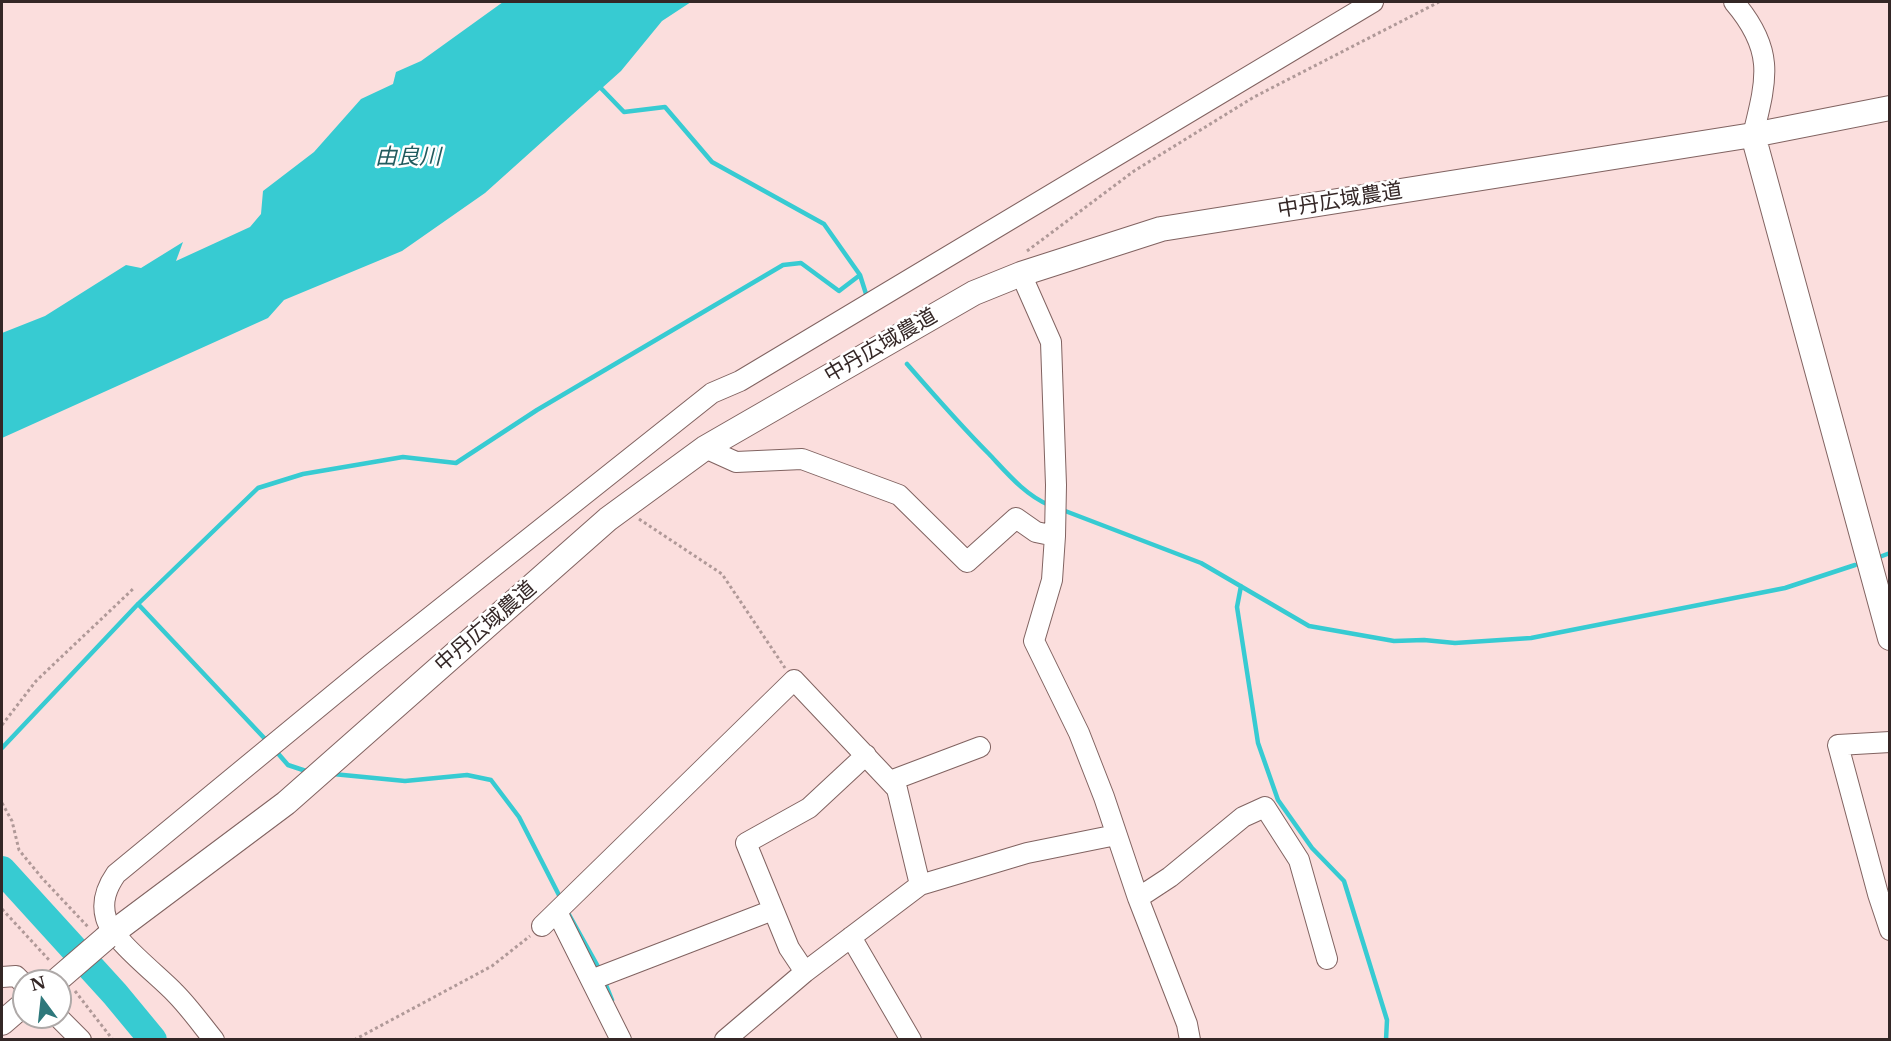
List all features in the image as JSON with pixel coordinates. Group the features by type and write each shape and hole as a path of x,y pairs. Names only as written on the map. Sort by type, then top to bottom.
{"street":[{"path":"214,1040 177,994 104,934 106,917 104,902 108,886 116,874 371,664 712,393 740,381 1373,2"},
{"path":"1734,2 1758,37 1766,63 1765,87 1754,135 1890,638"},
{"name":"中丹広域農道","path":"68,969 104,934 286,803 599,526 624,507 705,448 1022,264 1161,230 1754,135 1890,108"},
{"path":"1022,264 1051,342 1056,485 1052,580 1034,641 1079,733 1138,898 1187,1024 1190,1040"},
{"path":"705,448 736,462 802,459 899,495 968,562 1016,518 1036,532 1055,528"},
{"path":"542,926 794,680 897,789 920,885"},
{"path":"1890,742 1839,745 1878,894 1890,930"},
{"path":"890,781 980,747"},
{"path":"805,972 789,948 746,843 809,808 866,755"},
{"path":"1138,898 1170,877 1243,817 1265,807 1299,860 1327,959"},
{"path":"725,1040 805,972 920,885 1027,853 1116,835"},
{"path":"591,980 773,910"},
{"path":"557,912 621,1040"},
{"path":"851,937 911,1040"},
{"path":"70,1029 81,1040"}],"path":[{"path":"1022,264 1134,171 1244,104 1439,2"},
{"path":"624,507 646,525 722,574 794,680"},
{"path":"2,725 36,681 133,589"},
{"path":"2,803 12,821 20,850 42,878 104,934"},
{"path":"354,1040 492,966 542,926"}],"water":[{"name":"由良川","path":"503,2 691,2 662,21 621,71 485,193 402,251 284,300 268,318 2,438 2,333 45,316 126,265 141,268 183,242 176,261 250,227 261,214 263,191 314,152 361,99 393,84 396,72 421,61"}],"waterway":[{"path":"597,84 624,112 665,107 712,162 824,224 860,275 867,297"},
{"path":"2,748 138,604 258,488 303,474 403,457 456,463 537,410 783,265 801,263 839,291 860,275"},
{"path":"907,364 1010,476 1040,501 1049,505"},
{"path":"1060,509 1201,563 1309,626 1394,641 1424,640 1455,643 1531,638 1785,588 1855,565"},
{"path":"1882,556 1890,553"},
{"path":"1241,586 1237,607 1258,743 1278,800 1312,848 1344,881 1387,1020 1386,1040"},
{"path":"138,604 267,741"},
{"path":"275,750 288,765 309,772"},
{"path":"333,774 405,781 467,775 491,780 519,817 562,901"},
{"path":"2,870 115,994 153,1040"},
{"path":"567,911 601,972"},
{"path":"604,980 612,1000"}]}
